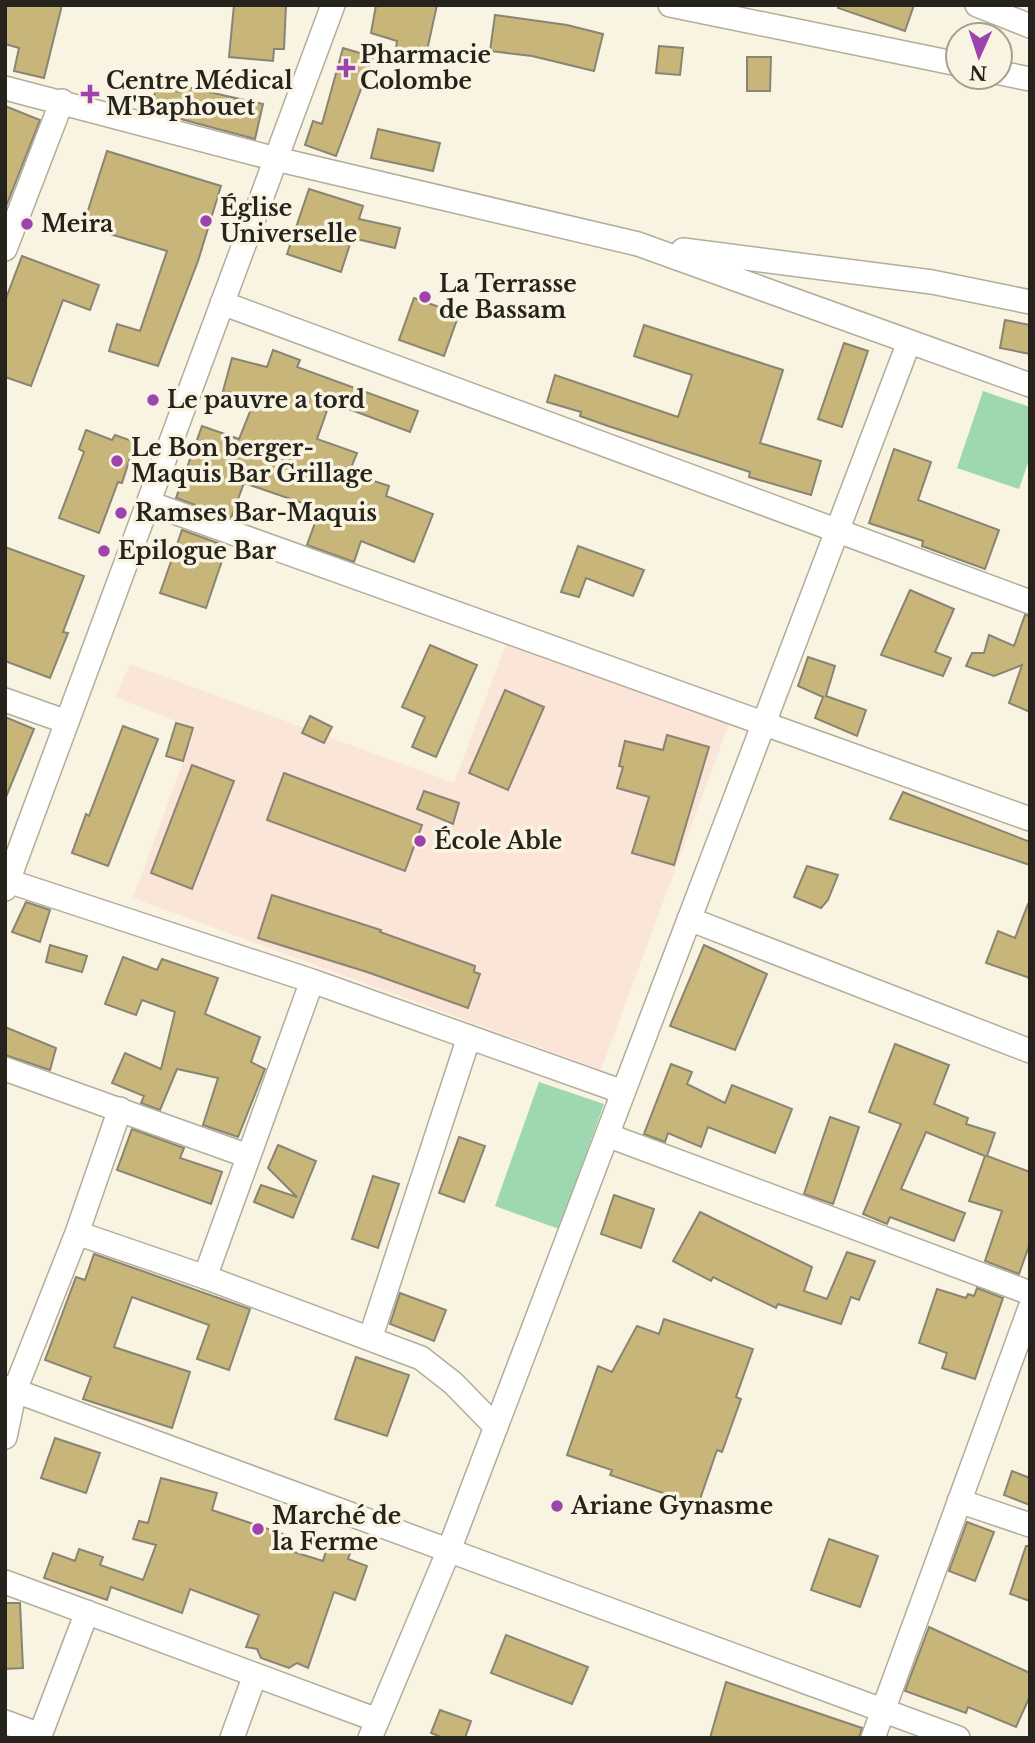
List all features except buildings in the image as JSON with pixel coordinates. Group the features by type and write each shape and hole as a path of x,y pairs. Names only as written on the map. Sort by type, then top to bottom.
{"street":[{"path":"333,5 7,885 312,981 623,1093"},
{"path":"670,5 944,61"},
{"path":"977,5 1030,26"},
{"path":"5,88 276,159 638,244 932,282 1030,302"},
{"path":"5,249 62,101"},
{"path":"638,244 1030,385"},
{"path":"222,303 836,533 1030,602"},
{"path":"5,1582 255,1675 374,1729 449,1550 909,342"},
{"path":"149,503 1030,819"},
{"path":"5,701 67,722"},
{"path":"689,919 1030,1051"},
{"path":"205,1277 312,981"},
{"path":"370,1339 469,1037"},
{"path":"5,1069 248,1156"},
{"path":"5,1437 10,1388 77,1233 120,1110"},
{"path":"607,1135 1030,1293"},
{"path":"77,1233 205,1277 421,1358 436,1367 496,1427"},
{"path":"873,1738 1030,1308"},
{"path":"10,1388 958,1738"},
{"path":"959,1501 1030,1525"},
{"path":"5,1722 40,1736 87,1612"},
{"path":"232,1738 255,1675"}],"shaded area":[{"name":"École Able","path":"506,644 729,724 601,1070 133,898 195,729 115,697 130,664 454,783"}],"green space":[{"path":"983,391 1030,407 1030,457 1019,489 957,468"},
{"path":"539,1082 604,1104 559,1229 495,1206"}],"place":[{"name":"Pharmacie Colombe","path":"346,68"},
{"name":"Centre Médical M'Baphouet","path":"90,94"},
{"name":"Église Universelle","path":"206,221"},
{"name":"Meira","path":"27,224"},
{"name":"La Terrasse de Bassam","path":"425,297"},
{"name":"Le pauvre a tord","path":"153,400"},
{"name":"Le Bon berger- Maquis Bar Grillage","path":"117,461"},
{"name":"Ramses Bar-Maquis","path":"121,513"},
{"name":"Epilogue Bar","path":"104,551"},
{"name":"École Able","path":"420,841"},
{"name":"Ariane Gynasme","path":"557,1506"},
{"name":"Marché de la Ferme","path":"258,1529"}]}
